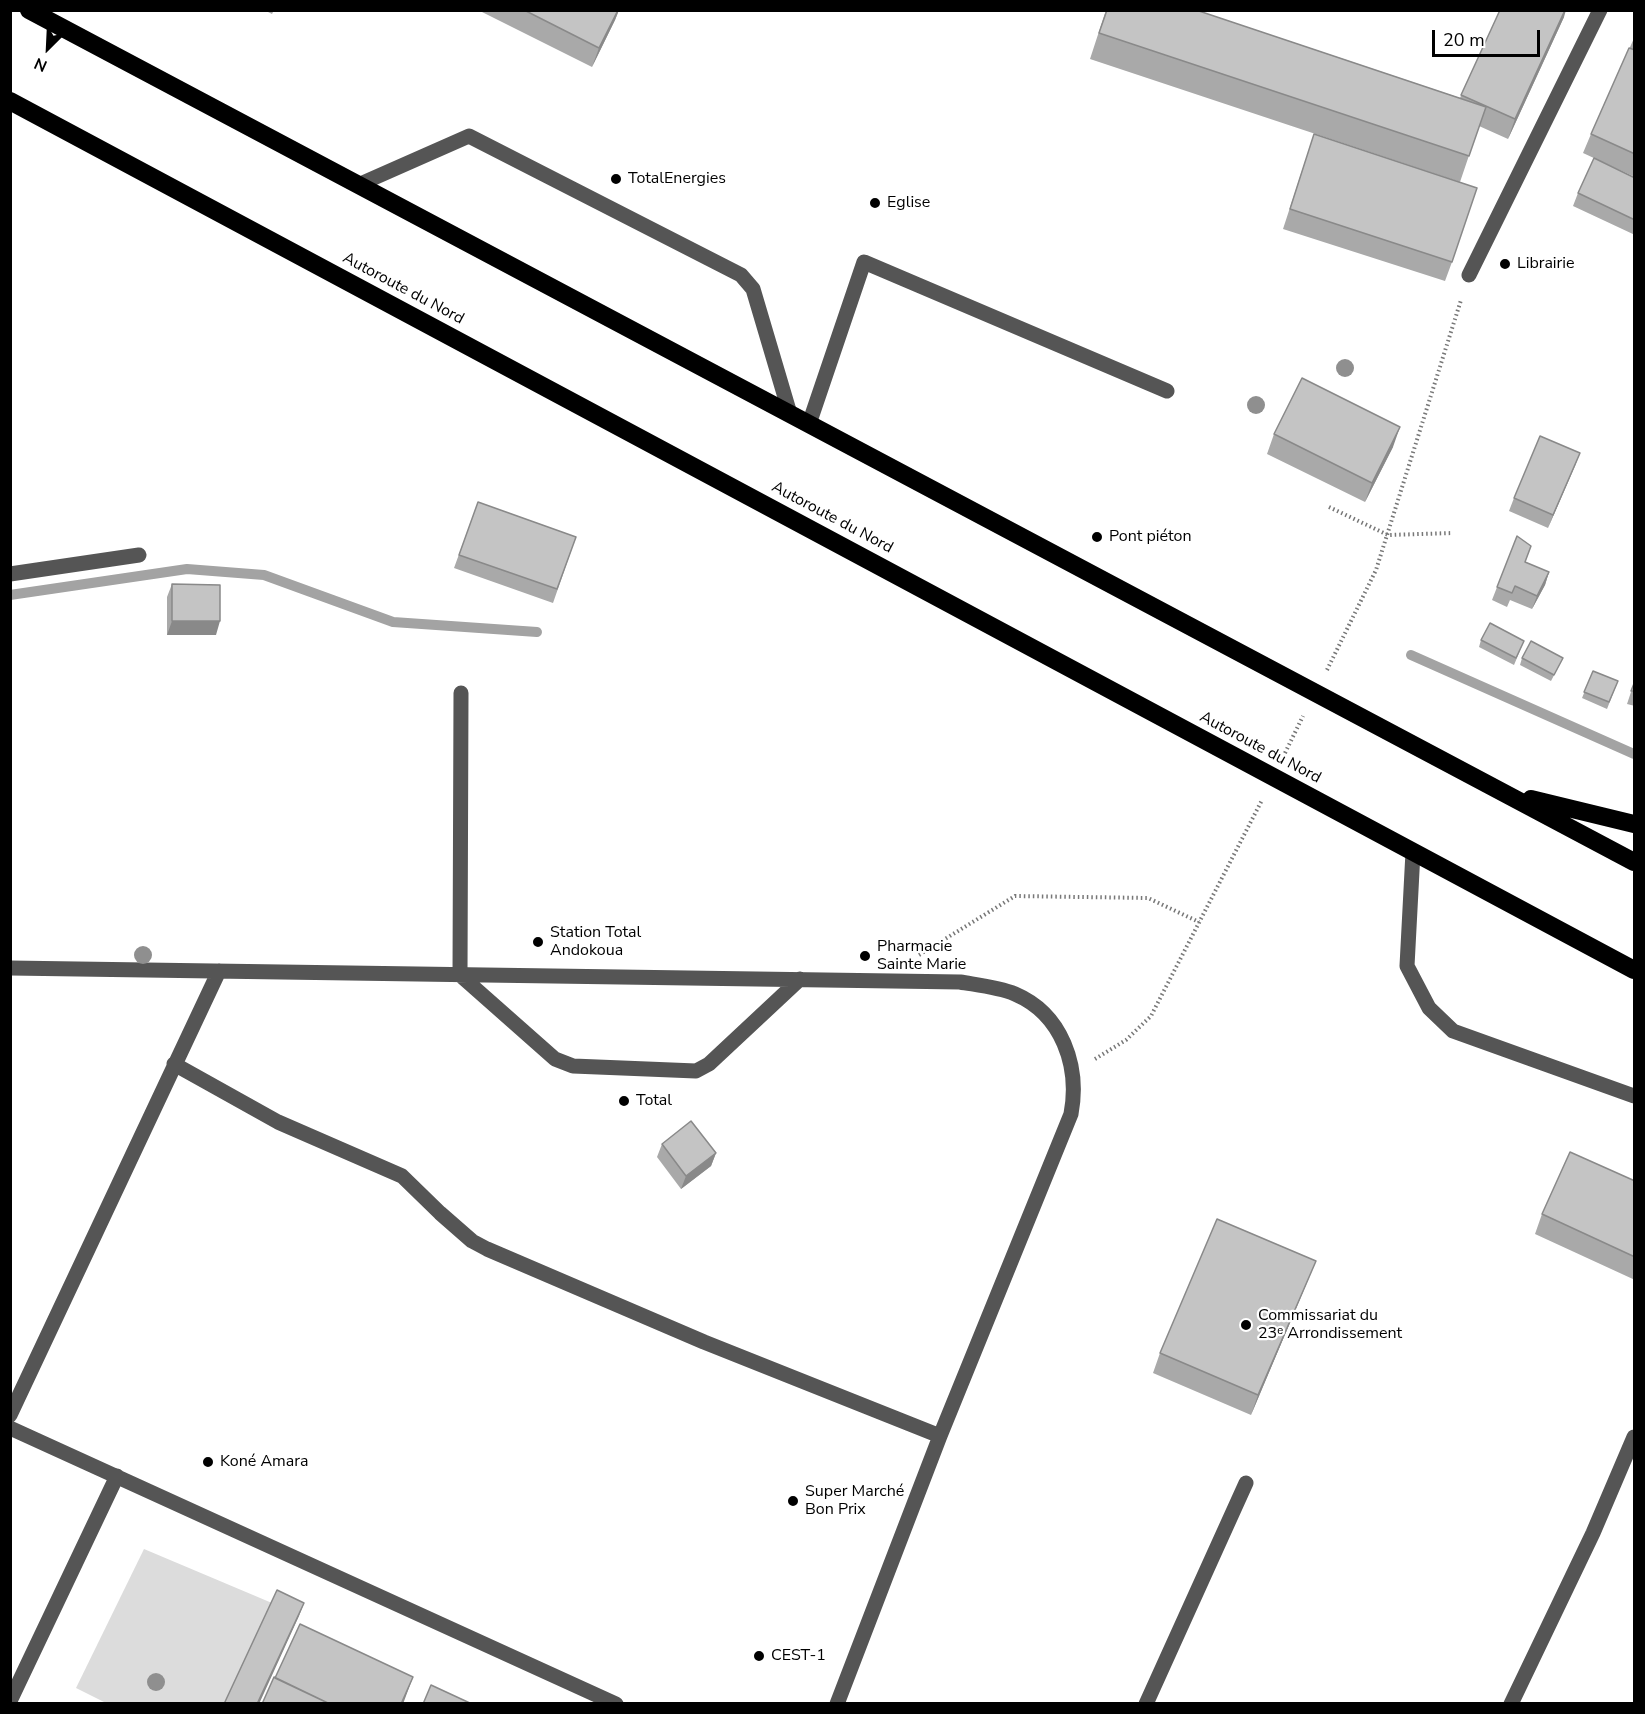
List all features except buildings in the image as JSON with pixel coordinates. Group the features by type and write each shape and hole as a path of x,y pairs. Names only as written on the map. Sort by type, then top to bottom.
{"highway":[{"path":"29,10 1635,862"},
{"name":"Autoroute du Nord","path":"10,101 1635,970"},
{"path":"1506,793 1635,824"}],"street":[{"path":"1469,275 1600,10"},
{"path":"357,185 469,135 741,275 753,289 790,414"},
{"path":"809,424 864,262 1167,391"},
{"path":"10,574 139,555"},
{"path":"461,693 460,975 565,1065 696,1071 710,1064 800,979"},
{"path":"1413,852 1407,966 1429,1008 1453,1032 1635,1096"},
{"path":"10,968 960,982 1013,993 1034,1004 1050,1020 1064,1045 1074,1071 1075,1092 1071,1114 940,1436 837,1704"},
{"path":"10,1415 219,971"},
{"path":"174,1064 278,1122 402,1176 424,1194 440,1213 472,1240 487,1249 704,1342 940,1436"},
{"path":"10,1428 616,1704"},
{"path":"1511,1704 1593,1533 1635,1437"},
{"path":"10,1701 117,1476"},
{"path":"1146,1704 1246,1483"}],"path":[{"path":"1376,570 1469,275"},
{"path":"1329,507 1388,535 1453,533"},
{"path":"1074,1071 1126,1040 1151,1016 1227,868"},
{"path":"917,957 1015,896 1148,898 1199,922"}],"shaded area":[{"path":"144,1549 272,1603 225,1703 106,1703 76,1688"}],"waterway":[{"path":"10,595 187,569 264,575 393,622 537,632"},
{"path":"1411,655 1634,754"}],"place":[{"name":"TotalEnergies","path":"616,179"},
{"name":"Eglise","path":"875,203"},
{"name":"Librairie","path":"1505,264"},
{"name":"Pont piéton","path":"1097,537"},
{"name":"Station Total Andokoua","path":"538,942"},
{"name":"Pharmacie Sainte Marie","path":"865,956"},
{"name":"Total","path":"624,1101"},
{"name":"Commissariat du 23ᵉ Arrondissement","path":"1246,1325"},
{"name":"Koné Amara","path":"208,1462"},
{"name":"Super Marché Bon Prix","path":"793,1501"},
{"name":"CEST-1","path":"759,1656"}]}
